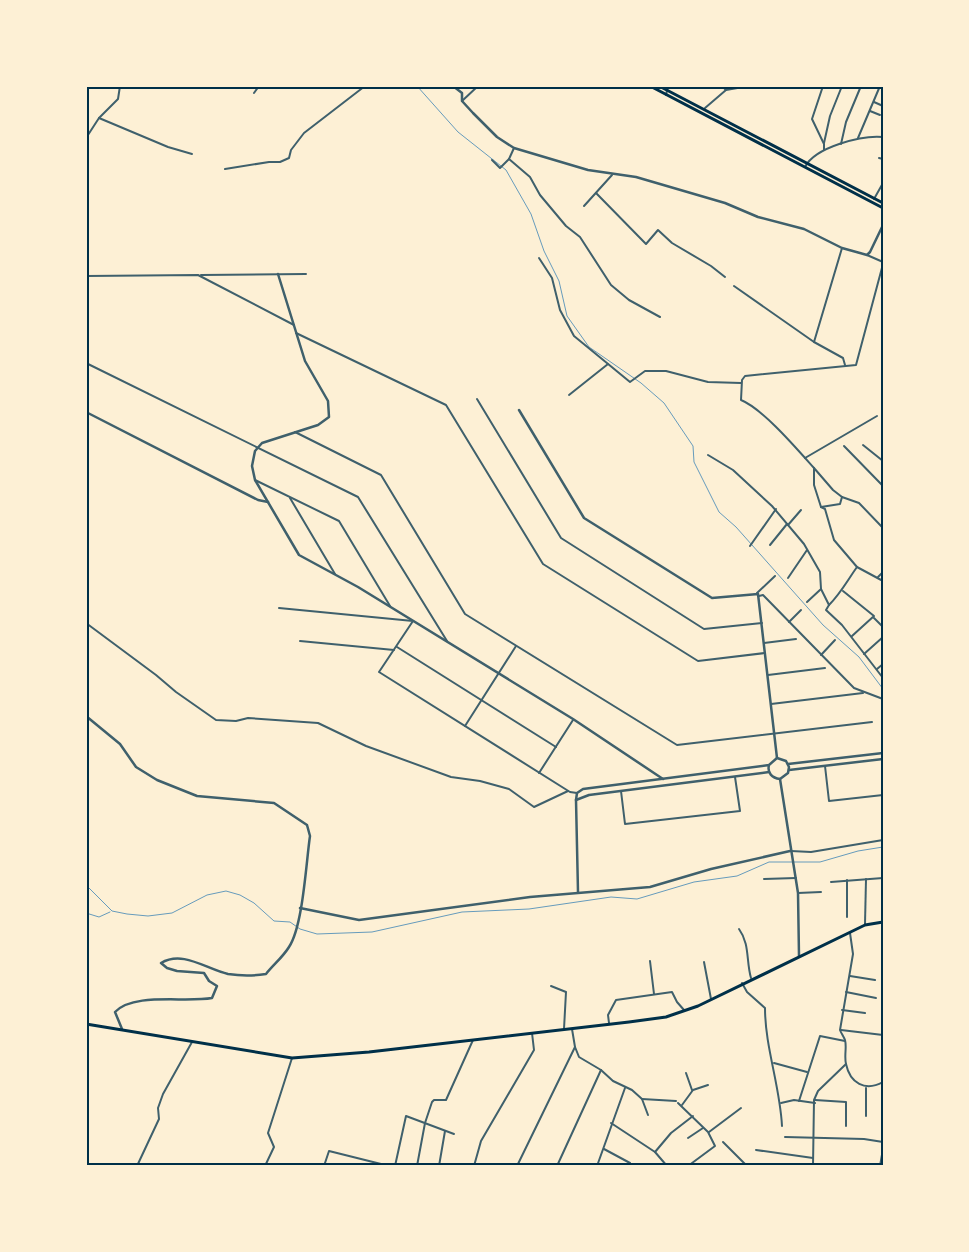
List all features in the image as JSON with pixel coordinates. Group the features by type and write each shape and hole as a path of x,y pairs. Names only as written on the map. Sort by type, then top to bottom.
{"main road":[{"path":"650,86 668,91 883,208"},
{"path":"659,86 806,165 883,203"},
{"path":"86,1024 292,1058 369,1052 609,1025 666,1017 711,999 751,978 865,925 883,922"}],"street":[{"path":"86,138 99,118 118,99 120,86"},
{"path":"254,92 258,86"},
{"path":"225,168 280,162 289,158 291,150 304,134 365,86"},
{"path":"452,86 462,93 462,101 496,137 514,148 612,175 636,178 725,203 747,211 751,215 804,229 842,248 867,255 883,263 856,365 745,376 742,384 741,400 748,403 805,458 833,490 842,497 859,503 883,528"},
{"path":"462,101 478,86"},
{"path":"722,86 726,90"},
{"path":"704,110 706,105 726,90 750,86"},
{"path":"823,86 812,119 824,144"},
{"path":"824,150 830,116 842,86"},
{"path":"841,144 846,122 861,86"},
{"path":"858,138 880,86"},
{"path":"874,102 883,106"},
{"path":"870,111 880,116"},
{"path":"99,118 168,147 192,154"},
{"path":"806,165 824,150 858,138 883,137"},
{"path":"492,160 500,168 505,164 514,148"},
{"path":"879,158 883,159"},
{"path":"508,159 530,177 540,195 566,226 580,237 611,285 629,300 660,317"},
{"path":"584,206 612,175"},
{"path":"874,199 883,182"},
{"path":"596,193 646,244 658,230 672,243 711,266 725,277"},
{"path":"867,255 883,225"},
{"path":"814,342 842,248"},
{"path":"539,258 552,278 560,310 574,336 630,382 646,371 666,371 708,382 742,384"},
{"path":"278,274 305,360 328,401 329,417 318,425 262,443 254,451 252,466 255,480 299,555 392,608 498,673 663,779"},
{"path":"86,276 306,274"},
{"path":"198,275 294,325"},
{"path":"734,286 814,342 843,358 845,365"},
{"path":"296,333 446,405 543,564 698,661 765,653"},
{"path":"86,363 358,497 448,643"},
{"path":"569,395 608,364"},
{"path":"477,399 561,538 704,629 762,623"},
{"path":"520,410 584,518 712,598 763,595 852,686 883,699"},
{"path":"86,412 258,500 268,502"},
{"path":"805,458 877,416"},
{"path":"296,432 381,475 465,614 677,745 872,722"},
{"path":"863,444 883,461"},
{"path":"844,446 883,486"},
{"path":"708,455 733,470 776,509 807,550 820,572 820,588 828,605"},
{"path":"814,468 814,485 821,507 825,509 834,540 857,567 883,581"},
{"path":"255,480 339,521 392,608"},
{"path":"290,497 336,576"},
{"path":"821,507 840,504 842,497"},
{"path":"750,546 776,509"},
{"path":"770,545 801,510"},
{"path":"788,578 807,550"},
{"path":"857,567 844,586 843,591 828,605 826,610 851,636 883,678"},
{"path":"878,577 883,572"},
{"path":"413,622 379,672 568,791 577,793 583,789 769,765 776,758 758,595 775,576"},
{"path":"807,602 820,588"},
{"path":"843,591 883,627"},
{"path":"279,608 413,622"},
{"path":"789,622 801,610"},
{"path":"851,636 874,618"},
{"path":"86,622 156,674 176,692 216,720 236,722 248,718 318,723 366,746 417,765 451,776 480,780 509,789 534,807 568,791"},
{"path":"864,654 883,637"},
{"path":"764,643 796,640"},
{"path":"821,654 835,640"},
{"path":"300,641 394,650"},
{"path":"465,726 516,645"},
{"path":"396,647 556,747"},
{"path":"876,669 883,664"},
{"path":"768,675 825,668"},
{"path":"771,704 865,693"},
{"path":"86,716 120,744 136,766 157,780 197,796 274,803 307,825 310,836 299,915 294,935 289,947 266,974 250,976 226,973 200,963 180,959 167,960 161,963 167,968 204,973 209,981 217,986 212,998 195,1001 152,1000 121,1006 114,1012 123,1031"},
{"path":"539,773 573,720"},
{"path":"788,764 883,753"},
{"path":"769,765 769,772 773,777 780,779 786,776 789,770 788,764 783,759 776,758"},
{"path":"789,770 883,759"},
{"path":"824,766 829,802 883,795"},
{"path":"576,800 589,795 769,772"},
{"path":"621,791 625,824 740,811 735,777"},
{"path":"780,779 798,893 798,956"},
{"path":"577,793 578,892"},
{"path":"300,908 359,920 578,892 650,887 711,869 790,851 811,852 883,840"},
{"path":"764,879 796,876"},
{"path":"831,882 883,878"},
{"path":"865,925 866,879"},
{"path":"847,880 847,917"},
{"path":"798,893 821,892"},
{"path":"739,930 746,939 747,966 751,978"},
{"path":"850,932 853,954 840,1030 846,1041 846,1064 854,1082 866,1088 883,1082"},
{"path":"650,961 654,994"},
{"path":"704,962 711,999"},
{"path":"850,976 875,980"},
{"path":"742,983 747,992 765,1008 765,1025 781,1103 782,1126"},
{"path":"550,986 566,992 564,1030"},
{"path":"609,1025 608,1014 616,1000 672,992 684,1010"},
{"path":"846,992 876,998"},
{"path":"842,1010 865,1013"},
{"path":"572,1029 579,1057 601,1070 613,1081 632,1090 642,1099 648,1114"},
{"path":"840,1030 883,1036"},
{"path":"474,1166 480,1141 534,1050 532,1033"},
{"path":"799,1101 820,1036 846,1041"},
{"path":"417,1166 425,1123 432,1102 434,1100 443,1101 447,1097 473,1040"},
{"path":"137,1166 159,1119 158,1108 163,1094 192,1042"},
{"path":"517,1166 575,1047"},
{"path":"265,1166 274,1147 268,1133 292,1058"},
{"path":"774,1063 807,1072"},
{"path":"813,1166 814,1101 818,1091 846,1064"},
{"path":"557,1166 601,1070"},
{"path":"686,1073 692,1091"},
{"path":"682,1106 692,1091 708,1085"},
{"path":"598,1166 625,1088"},
{"path":"866,1088 866,1116"},
{"path":"642,1099 677,1102 708,1132 715,1146 689,1166"},
{"path":"781,1103 799,1101 846,1102 846,1126"},
{"path":"708,1132 740,1108"},
{"path":"395,1166 406,1116 454,1134"},
{"path":"655,1152 671,1133 693,1116"},
{"path":"611,1124 655,1152 667,1166"},
{"path":"688,1138 703,1128"},
{"path":"439,1166 445,1131"},
{"path":"785,1137 883,1142"},
{"path":"723,1142 747,1166"},
{"path":"603,1148 630,1163"},
{"path":"880,1166 883,1149"},
{"path":"324,1166 329,1150 389,1166"},
{"path":"756,1150 813,1158"}],"waterway":[{"path":"417,86 458,132 506,170 531,214 544,251 559,281 567,316 589,347 641,383 664,403 693,446 694,462 719,512 736,527 823,625 859,657 883,689"},
{"path":"86,885 112,911 127,914 148,916 172,913 207,895 226,891 240,895 254,903 274,921 290,922 300,929 317,934 372,932 462,912 529,909 611,897 637,899 694,882 737,876 769,862 820,862 858,851 883,847"},
{"path":"86,913 99,917 110,912"}]}
